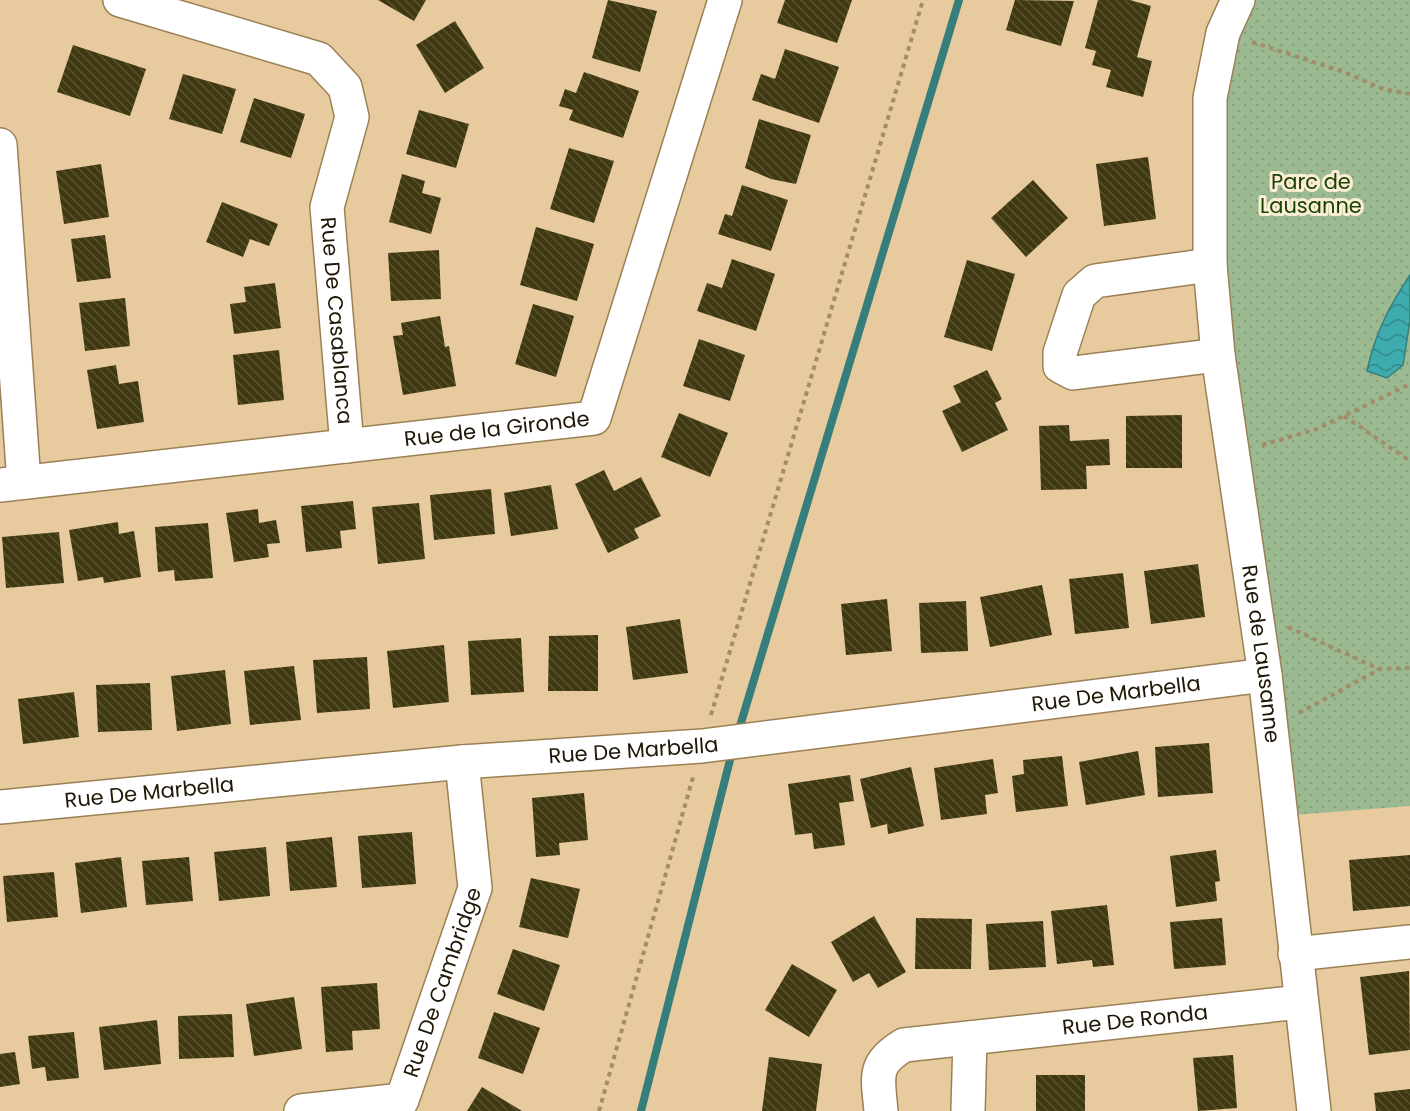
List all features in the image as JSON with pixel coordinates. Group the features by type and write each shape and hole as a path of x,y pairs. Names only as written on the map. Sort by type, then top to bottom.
{"street":[{"name":"Rue De Casablanca","path":"120,0 320,59 345,87 352,117 327,207 347,446"},
{"name":"Rue de la Gironde","path":"12,484 594,418 725,0"},
{"name":"Rue de Lausanne","path":"1238,0 1223,33 1210,98 1210,265 1218,355 1265,675 1314,1111"},
{"path":"0,145 12,484"},
{"path":"1210,265 1095,281 1079,295 1060,353 1060,366 1073,374 1218,355"},
{"name":"Rue De Marbella","path":"0,807 462,762 702,746 1265,675"},
{"name":"Rue De Cambridge","path":"301,1111 402,1100 475,888 462,762"},
{"path":"1295,954 1410,942"},
{"name":"Rue De Ronda","path":"881,1111 878,1072 886,1056 904,1045 1300,1002"},
{"path":"968,1111 970,1038"}],"path":[{"path":"599,1111 702,746 923,0"},
{"path":"1223,33 1344,72 1383,90 1410,94"},
{"path":"1233,458 1273,439 1287,439 1317,429 1410,384"},
{"path":"1344,416 1410,461"},
{"path":"1255,610 1380,669"},
{"path":"1270,729 1380,669 1410,668"}],"green space":[{"name":"Parc de Lausanne","path":"1238,0 1410,0 1410,806 1280,816 1218,355 1210,98"}],"water":[{"path":"1410,275 1410,320 1403,365 1387,378 1367,371 1374,344 1384,321"}],"building":[{"path":"378,0 426,0 414,21"},
{"path":"608,0 657,11 640,72 592,58"},
{"path":"785,0 852,0 837,43 777,23"},
{"path":"1015,0 1074,1 1061,46 1006,30"},
{"path":"1098,0 1130,0 1151,6 1137,57 1152,61 1143,97 1106,87 1111,70 1092,65 1096,51 1085,48"},
{"path":"455,21 484,68 445,93 416,45"},
{"path":"73,45 146,69 130,116 57,92"},
{"path":"785,49 839,67 819,123 752,100 761,74 775,79"},
{"path":"584,72 639,91 623,138 569,120 573,110 559,106 565,89 576,93"},
{"path":"183,74 236,89 222,134 169,119"},
{"path":"254,98 305,114 291,158 240,142"},
{"path":"419,110 469,124 456,168 406,154"},
{"path":"759,119 811,135 796,184 771,179 745,168"},
{"path":"569,148 614,161 594,223 550,209"},
{"path":"1148,157 1156,219 1104,226 1096,164"},
{"path":"101,164 109,217 64,224 56,171"},
{"path":"402,174 425,181 422,193 441,198 431,234 389,222"},
{"path":"1033,180 1068,218 1026,257 991,218"},
{"path":"742,185 788,200 771,251 718,234 725,214 732,216"},
{"path":"222,202 278,224 269,246 250,239 243,257 206,242"},
{"path":"536,227 594,244 577,301 520,285"},
{"path":"105,235 111,278 77,282 71,239"},
{"path":"439,250 441,299 391,301 388,253"},
{"path":"732,259 775,274 756,331 697,311 707,283 722,288"},
{"path":"967,260 1015,274 992,351 944,337"},
{"path":"275,283 281,328 234,334 230,304 246,302 244,287"},
{"path":"125,298 130,346 85,351 79,303"},
{"path":"533,304 574,316 556,377 515,364"},
{"path":"440,316 445,347 449,346 456,386 403,395 393,336 403,335 401,323"},
{"path":"699,339 745,355 730,401 683,386"},
{"path":"279,350 284,400 238,405 233,355"},
{"path":"116,365 119,384 138,381 144,422 97,429 87,370"},
{"path":"987,370 1002,399 995,403 1008,430 962,452 942,411 961,402 953,386"},
{"path":"679,413 728,433 710,477 661,457"},
{"path":"1182,415 1182,468 1126,468 1126,416"},
{"path":"1069,425 1070,441 1109,439 1110,465 1086,466 1087,489 1041,490 1039,426"},
{"path":"604,470 614,491 641,477 661,516 634,529 639,538 608,553 575,484"},
{"path":"551,485 558,529 511,536 504,493"},
{"path":"491,489 495,534 434,540 430,495"},
{"path":"353,501 356,529 340,531 342,548 306,552 301,506"},
{"path":"419,503 425,559 378,564 372,507"},
{"path":"258,509 259,523 276,520 280,543 267,544 269,557 234,562 226,513"},
{"path":"118,522 119,534 134,531 141,577 104,583 103,577 78,581 69,530"},
{"path":"208,523 213,578 175,581 174,570 158,572 155,527"},
{"path":"59,532 64,583 6,588 2,537"},
{"path":"1198,564 1205,617 1151,624 1144,571"},
{"path":"1123,573 1129,628 1075,634 1069,579"},
{"path":"1042,585 1052,635 990,647 980,597"},
{"path":"887,599 892,651 846,655 841,604"},
{"path":"966,601 968,651 921,653 919,603"},
{"path":"680,619 688,673 633,680 626,627"},
{"path":"598,635 598,691 548,691 549,636"},
{"path":"521,638 524,692 471,695 468,641"},
{"path":"444,645 449,702 393,708 387,651"},
{"path":"367,657 370,709 317,713 313,660"},
{"path":"294,666 301,720 250,725 244,671"},
{"path":"225,670 231,724 177,731 171,676"},
{"path":"150,683 152,730 98,732 96,685"},
{"path":"74,692 79,737 23,744 18,699"},
{"path":"1209,743 1213,793 1158,797 1155,747"},
{"path":"1138,751 1145,795 1086,805 1079,762"},
{"path":"1062,756 1068,806 1016,812 1012,776 1024,774 1023,760"},
{"path":"993,759 998,793 985,795 987,814 941,820 934,768"},
{"path":"911,767 924,826 888,834 887,824 871,828 860,779"},
{"path":"850,775 854,801 839,803 845,845 814,849 812,833 795,835 788,784"},
{"path":"584,793 588,840 559,843 560,855 536,857 532,798"},
{"path":"412,832 416,884 362,888 358,836"},
{"path":"332,837 337,887 290,891 286,842"},
{"path":"266,847 270,896 219,901 214,852"},
{"path":"1216,850 1220,881 1215,882 1217,901 1176,907 1170,856"},
{"path":"1410,855 1410,906 1353,911 1349,860"},
{"path":"121,857 127,907 81,913 75,863"},
{"path":"189,857 193,901 146,905 142,861"},
{"path":"54,872 58,917 7,922 3,876"},
{"path":"531,878 580,889 568,938 519,927"},
{"path":"1107,905 1114,965 1093,967 1092,960 1057,964 1051,911"},
{"path":"874,916 906,972 878,988 869,973 853,982 831,942"},
{"path":"916,918 972,919 971,969 915,969"},
{"path":"1222,918 1226,965 1174,969 1170,922"},
{"path":"1043,921 1046,967 989,970 986,924"},
{"path":"513,949 560,965 544,1011 497,994"},
{"path":"792,964 837,990 809,1037 765,1010"},
{"path":"1409,971 1410,1050 1369,1055 1360,977"},
{"path":"377,983 380,1029 352,1031 353,1050 326,1052 321,987"},
{"path":"294,997 302,1049 254,1056 246,1004"},
{"path":"494,1012 540,1028 523,1074 478,1058"},
{"path":"232,1014 234,1057 179,1059 178,1016"},
{"path":"157,1020 161,1064 104,1070 99,1027"},
{"path":"74,1032 79,1078 47,1081 45,1067 32,1069 28,1036"},
{"path":"15,1052 20,1084 0,1087 0,1054"},
{"path":"1233,1055 1237,1108 1198,1111 1193,1058"},
{"path":"769,1057 822,1064 816,1111 762,1111"},
{"path":"1036,1075 1085,1075 1085,1111 1036,1111"},
{"path":"482,1087 522,1111 467,1111"},
{"path":"1410,1089 1410,1111 1376,1111 1374,1093"}],"waterway":[{"path":"737,736 959,0"},
{"path":"641,1111 733,748"}]}
